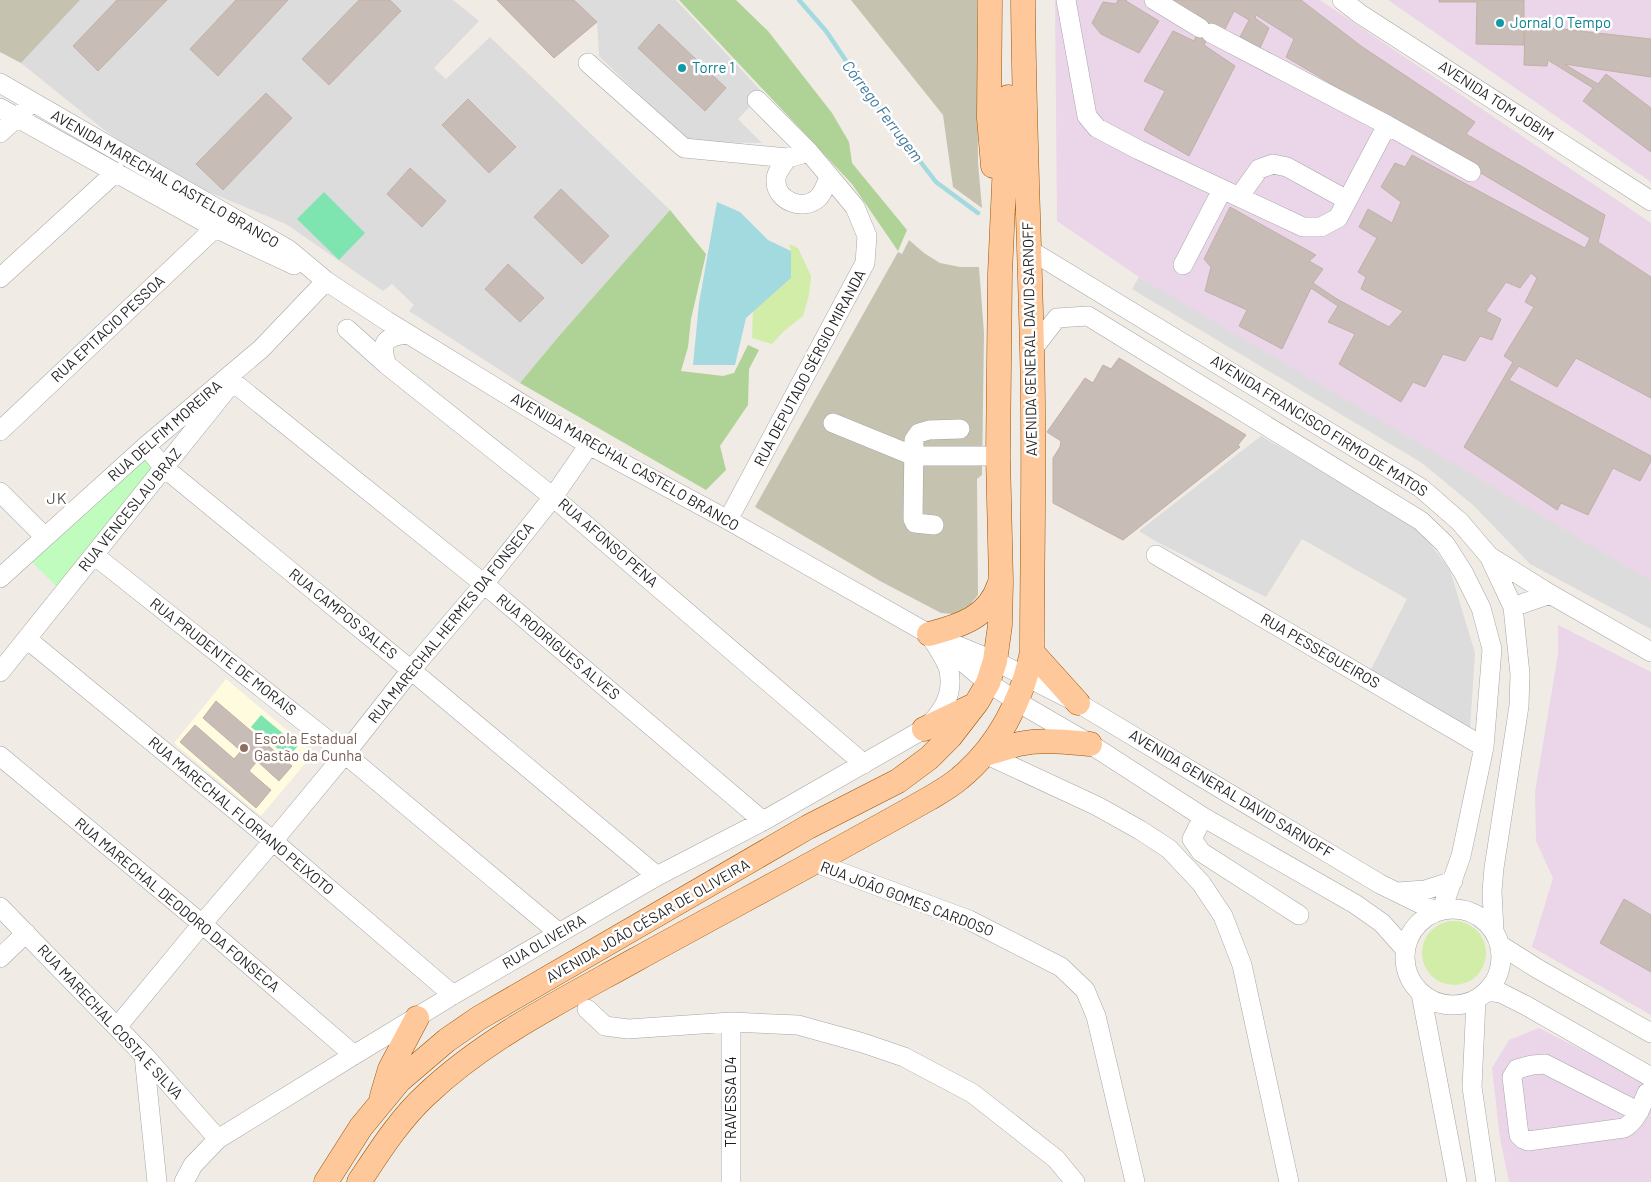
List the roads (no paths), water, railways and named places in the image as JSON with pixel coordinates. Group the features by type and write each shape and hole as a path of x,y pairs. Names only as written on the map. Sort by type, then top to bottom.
{"main road":[{"path":"990,0 989,118 1000,273"},
{"name":"AVENIDA GENERAL DAVID SARNOFF","path":"992,672 999,639 1001,581 998,456 1000,273 1008,116 1008,0"},
{"name":"AVENIDA GENERAL DAVID SARNOFF","path":"1017,701 1027,677 1032,652 1034,493 1032,350 1024,117 1023,0"},
{"path":"1030,309 1036,291 1038,255 1038,0"},
{"path":"929,634 949,629 977,617 988,607 996,595 1001,581"},
{"path":"1032,652 1078,703"},
{"name":"AVENIDA JOÃO CÉSAR DE OLIVEIRA","path":"326,1182 361,1128 399,1081 447,1040 479,1018 808,827 898,781 929,758 950,737 974,705 992,672"},
{"name":"AVENIDA JOÃO CÉSAR DE OLIVEIRA","path":"359,1182 386,1141 425,1096 465,1062 506,1034 590,984 930,798 960,778 985,754 1017,701"},
{"path":"924,729 974,705"},
{"path":"985,754 1020,744 1037,742 1054,741 1090,744"},
{"path":"380,1104 390,1069 417,1018"}],"street":[{"path":"1066,0 1087,116 1097,128 1138,150 1303,227 1321,227 1338,218 1387,125"},
{"path":"1154,0 1206,31 1387,125 1471,172"},
{"name":"AVENIDA TOM JOBIM","path":"1342,0 1360,14 1651,201"},
{"path":"588,63 684,148 788,158 809,152"},
{"name":"AVENIDA MARECHAL CASTELO BRANCO","path":"0,83 289,250 326,281 408,334 589,445 728,520 992,672"},
{"name":"RUA DEPUTADO SÉRGIO MIRANDA","path":"728,520 865,264 867,236 855,207 809,152 756,100"},
{"path":"0,133 32,102"},
{"name":"AVENIDA MARECHAL CASTELO BRANCO","path":"0,108 215,228 326,281"},
{"path":"788,158 779,168 776,182 780,194 794,204 802,205 817,199 822,193 829,177"},
{"path":"1184,266 1231,193 1259,169 1273,164 1287,167 1347,200"},
{"path":"0,278 116,172"},
{"name":"RUA EPITACIO PESSOA","path":"0,431 215,228"},
{"name":"AVENIDA FRANCISCO FIRMO DE MATOS","path":"1038,255 1421,488 1460,522 1489,556 1513,607 1520,674 1519,706 1494,868 1492,891 1497,938"},
{"name":"RUA DELFIM MOREIRA","path":"0,578 146,446 261,349 326,281"},
{"name":"AVENIDA FRANCISCO FIRMO DE MATOS","path":"1032,350 1057,318 1088,316 1421,521 1445,544 1463,572 1481,608 1492,649 1484,747 1461,856 1453,881 1439,910"},
{"name":"RUA AFONSO PENA","path":"347,329 387,365 553,497 864,764"},
{"path":"387,365 382,352 384,344 389,338 408,334"},
{"name":"RUA VENCESLAU BRAZ","path":"0,672 261,349"},
{"name":"RUA RODRIGUES ALVES","path":"233,382 484,584 763,821"},
{"path":"833,423 914,456 998,456"},
{"path":"934,525 915,523 913,519 914,440 919,434 929,430 960,429"},
{"name":"RUA MARECHAL HERMES DA FONSECA","path":"117,1027 484,584 553,497 589,445"},
{"name":"RUA CAMPOS SALES","path":"146,446 164,468 411,670 657,876"},
{"path":"0,492 45,537"},
{"name":"RUA PRUDENTE DE MORAIS","path":"94,555 345,754 560,933"},
{"name":"RUA PESSEGUEIROS","path":"1156,555 1484,747"},
{"path":"1489,556 1550,594 1651,652"},
{"path":"1513,607 1550,594"},
{"name":"RUA OLIVEIRA","path":"184,1182 193,1165 218,1139 354,1055 657,876 763,821 924,729 942,709 948,697 950,683 949,670 929,634"},
{"name":"RUA MARECHAL FLORIANO PEIXOTO","path":"27,639 273,841 453,995"},
{"name":"AVENIDA GENERAL DAVID SARNOFF","path":"992,672 1027,677 1078,703 1380,884 1439,910"},
{"name":"AVENIDA GENERAL DAVID SARNOFF","path":"992,672 1017,701 1090,744 1202,817 1355,904 1382,924 1405,949"},
{"path":"985,754 1089,802 1140,830 1169,849 1201,883 1223,916 1242,965 1289,1182"},
{"name":"RUA MARECHAL DEODORO DA FONSECA","path":"0,756 202,924 354,1055"},
{"path":"1202,817 1192,839 1201,852 1299,915"},
{"name":"RUA JOÃO GOMES CARDOSO","path":"813,862 969,920 1061,967 1085,990 1096,1016 1131,1177"},
{"path":"1397,892 1425,890 1453,881"},
{"name":"RUA MARECHAL COSTA E SILVA","path":"0,907 144,1055 218,1139"},
{"path":"1639,1112 1545,1064 1532,1064 1517,1069 1512,1078 1519,1135 1523,1139 1528,1140 1624,1128 1633,1123 1639,1112 1649,1085 1525,1005 1501,993 1482,995 1456,1005 1435,1002 1421,994 1411,981 1405,966 1405,949 1409,937 1415,926 1424,918 1439,910 1454,908 1477,914 1486,922 1497,938 1538,969 1651,1033"},
{"path":"0,958 26,933"},
{"path":"1486,1182 1472,1086 1482,995 1497,977 1501,962 1497,938"},
{"path":"1421,994 1457,1182"},
{"path":"588,1009 605,1026 628,1029 731,1022 798,1025 904,1057 972,1093 1056,1159 1075,1182"},
{"name":"TRAVESSA D4","path":"730,1182 731,1022"},
{"path":"144,1055 157,1182"}],"water":[{"path":"717,202 740,212 768,240 791,251 791,278 746,318 735,365 693,365 699,303"}],"waterway":[{"name":"Córrego Ferrugem","path":"799,0 826,31 869,95 936,182 978,213"}],"place":[{"name":"Jornal O Tempo","path":"1500,23"},
{"name":"Torre 1","path":"682,68"},
{"name":"Escola Estadual Gastão da Cunha","path":"244,748"}],"district":[{"name":"JK","path":"57,498"}]}
